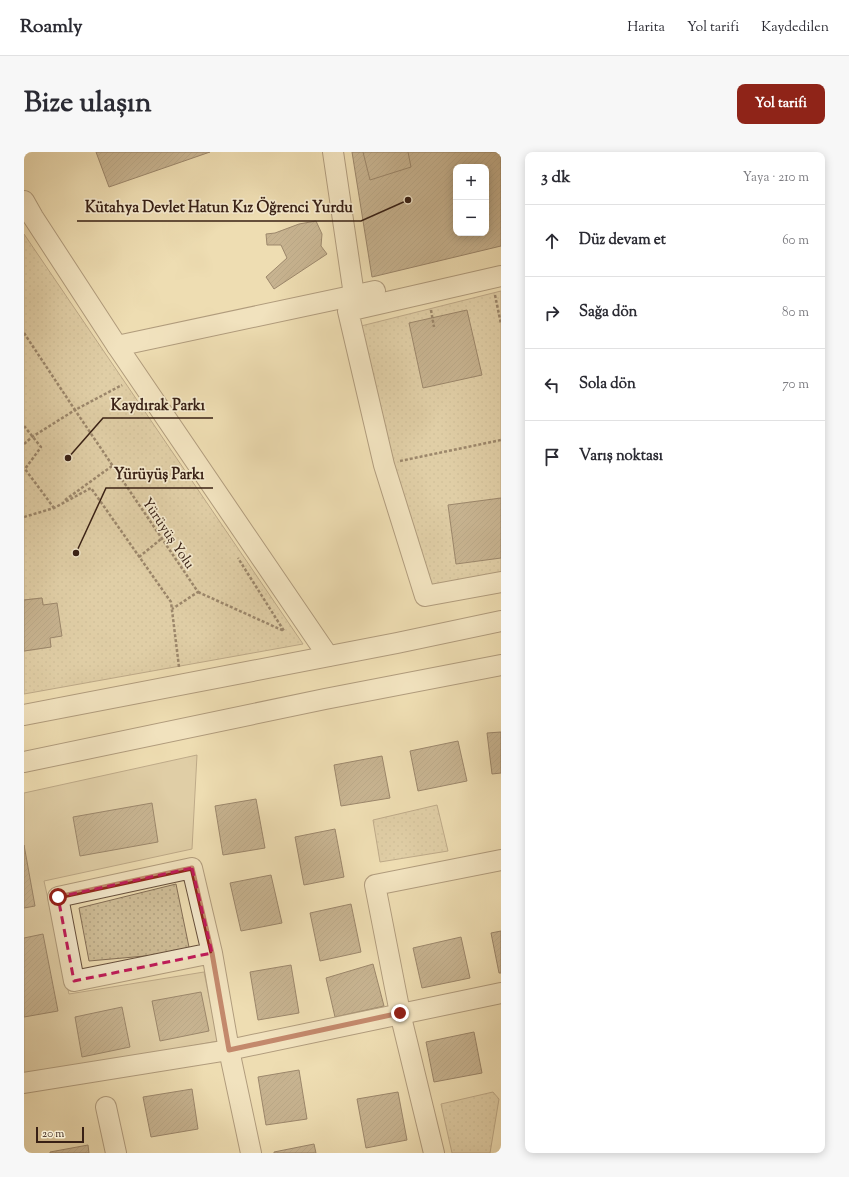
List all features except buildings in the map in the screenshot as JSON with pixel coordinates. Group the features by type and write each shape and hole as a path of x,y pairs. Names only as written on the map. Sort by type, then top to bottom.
{"street":[{"path":"333,152 354,295"},
{"path":"24,200 33,218 117,346 328,656"},
{"path":"117,346 354,295 498,273"},
{"path":"498,273 348,311 384,464 425,596 501,582"},
{"path":"24,715 501,621"},
{"path":"24,762 325,699 501,665"},
{"path":"434,1153 400,1013 375,885 501,860"},
{"path":"212,953 74,981 58,897 192,868 212,953 229,1050 251,1153"},
{"path":"24,1083 229,1050 501,993"},
{"path":"106,1107 116,1153"}],"path":[{"path":"498,273 501,324"},
{"path":"430,304 434,327"},
{"name":"Yürüyüş Yolu","path":"24,333 198,592"},
{"path":"24,444 32,437 75,410 126,383"},
{"path":"24,426 41,447 24,468 54,508"},
{"path":"384,464 501,440"},
{"path":"54,508 112,466"},
{"path":"24,517 54,508 91,488 171,602 179,666"},
{"path":"139,557 161,539"},
{"path":"172,609 198,592 284,631 237,557"}],"highlighted area":[{"path":"192,868 212,953 74,981 58,897"}],"shaded area":[{"path":"24,234 303,644 24,694 24,651 51,647 42,598 24,600"},
{"path":"501,291 501,581 430,595 357,327"},
{"path":"197,755 192,849 44,881 69,994 204,972 218,1041 24,1077 24,793"},
{"path":"437,805 448,851 380,862 373,820"},
{"path":"176,884 190,952 89,961 79,908"},
{"path":"493,1092 499,1099 490,1153 452,1153 441,1104"}],"place":[{"name":"Kütahya Devlet Hatun Kız Öğrenci Yurdu","path":"408,200"},
{"name":"Kaydırak Parkı","path":"68,458"},
{"name":"Yürüyüş Parkı","path":"76,553"}],"route":[{"path":"58,897 192,868 212,953 229,1050 400,1013"}]}
